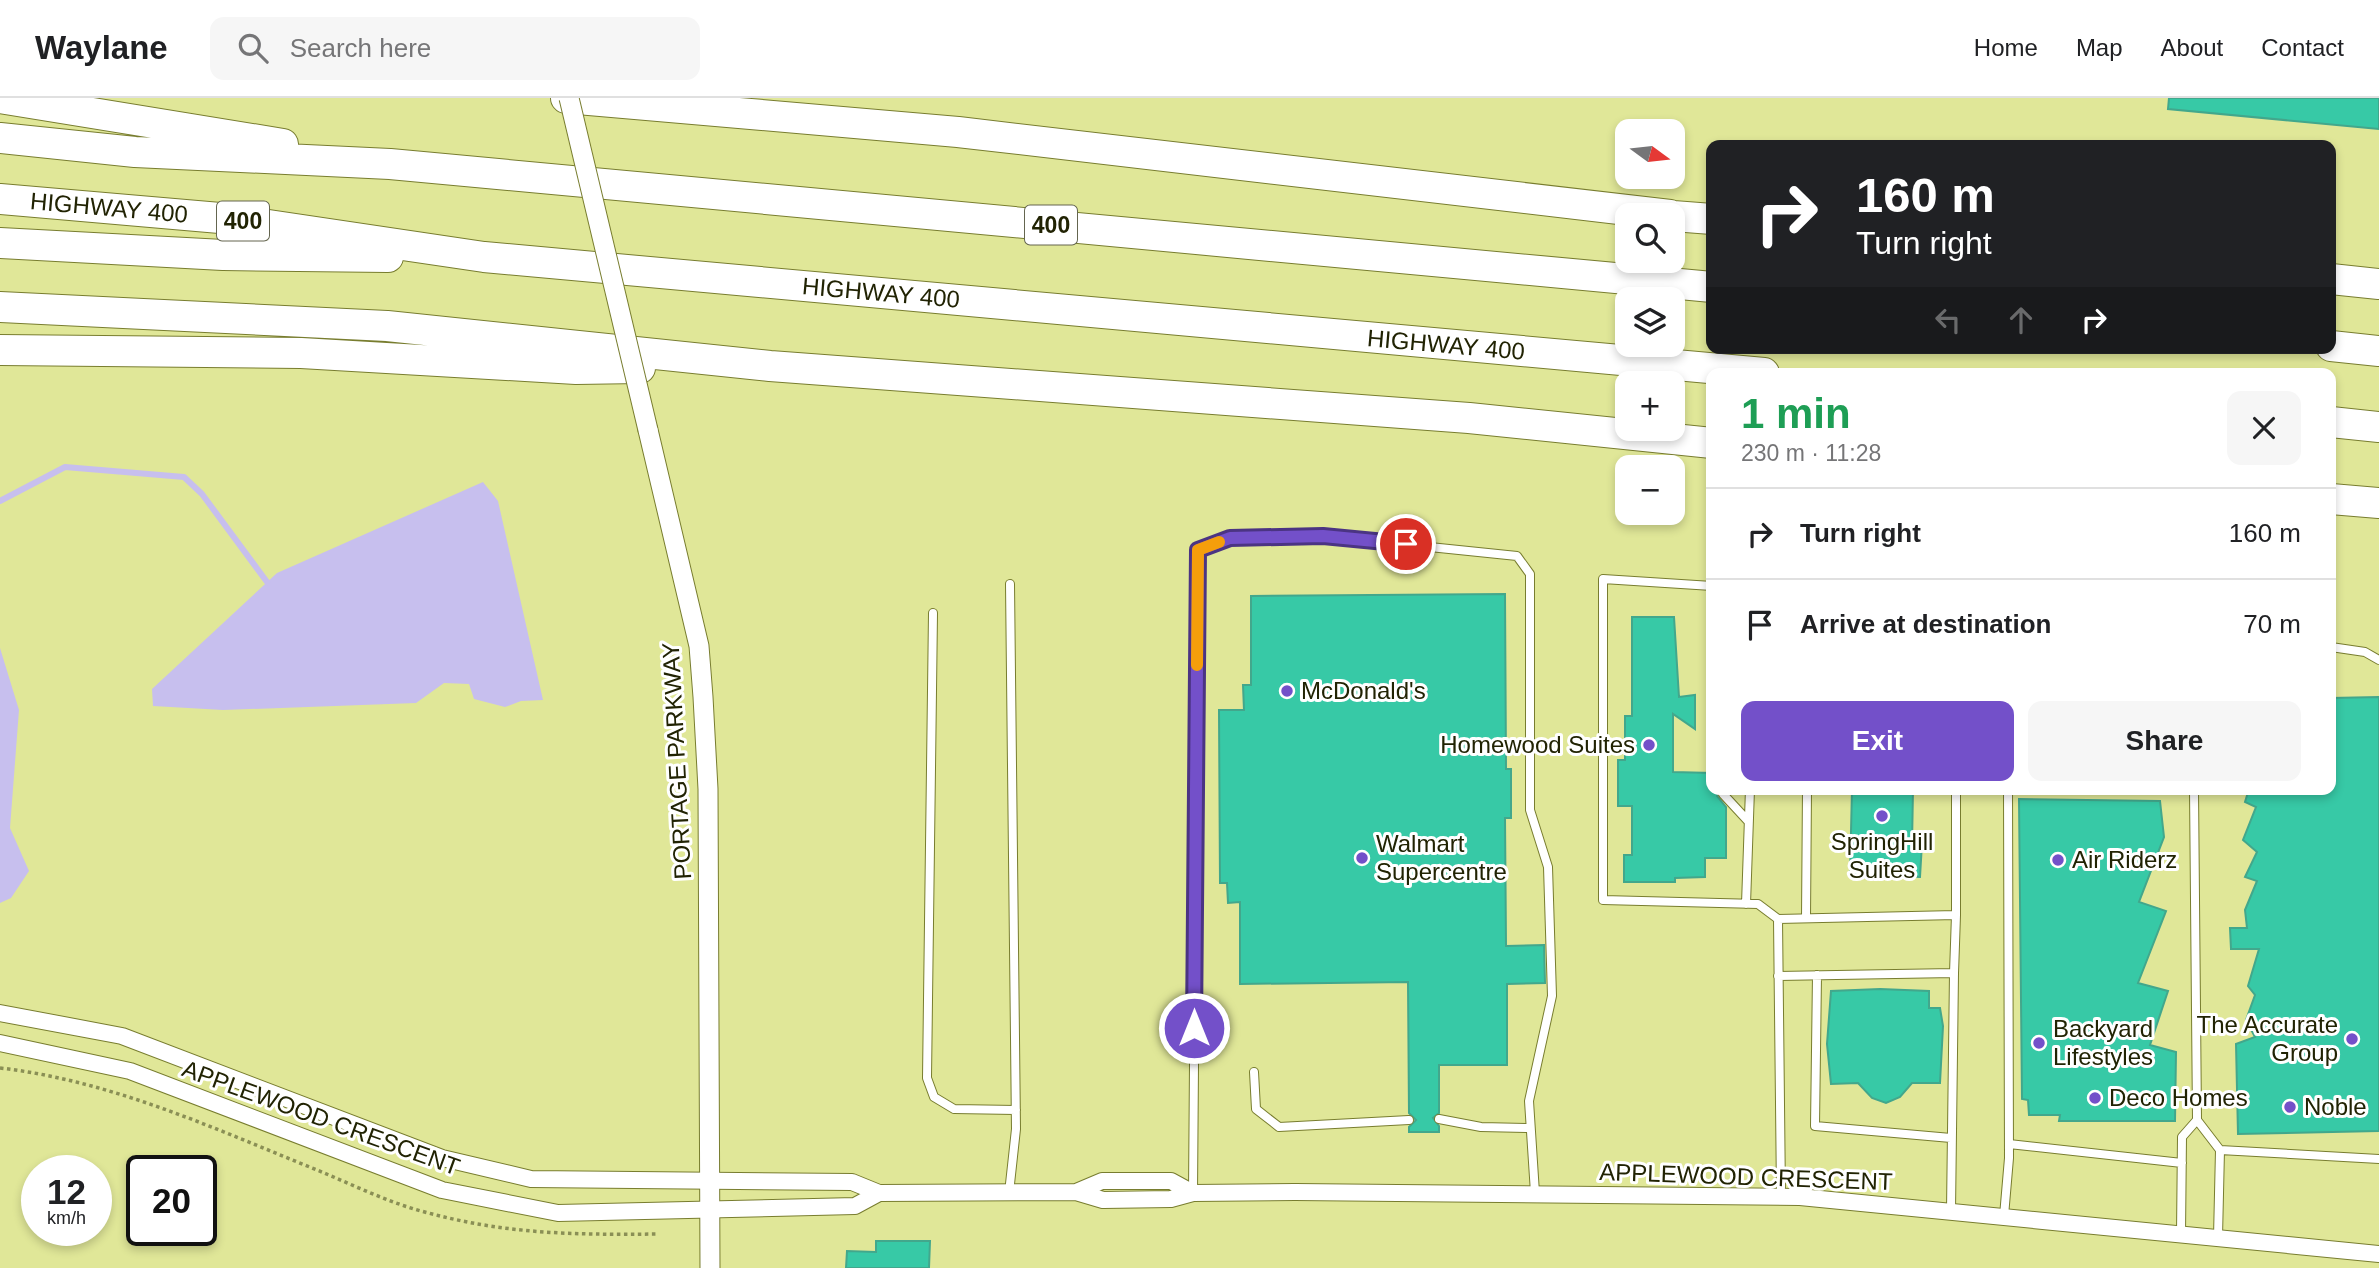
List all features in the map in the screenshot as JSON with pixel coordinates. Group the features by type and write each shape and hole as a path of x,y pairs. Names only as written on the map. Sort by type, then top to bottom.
{"highway":[{"path":"568,98 958,132 1615,208"},
{"path":"761,98 958,132"},
{"path":"0,99 192,127 390,164"},
{"name":"400","path":"0,138 163,154 390,164 1706,286"},
{"name":"HIGHWAY 400","path":"0,199 220,218 484,257 1709,368"},
{"path":"1685,216 1706,218"},
{"path":"0,243 277,257 484,257"},
{"path":"2336,280 2379,284"},
{"path":"0,307 387,326 770,366 1469,418 1706,442"},
{"path":"2336,347 2379,351"},
{"path":"0,350 301,353 576,369 770,366"},
{"path":"2336,423 2379,427"},
{"path":"2336,499 2379,503"}],"street":[{"name":"PORTAGE PARKWAY","path":"568,98 699,646 708,789 710,1268"},
{"name":"APPLEWOOD CRESCENT","path":"0,1013 122,1036 442,1158 531,1179 852,1182 879,1193 1076,1192 1103,1200 1171,1199 1193,1192 1781,1196 1951,1210 2379,1254"},
{"name":"APPLEWOOD CRESCENT","path":"0,1043 130,1071 442,1191 558,1213 709,1207 855,1206 879,1193"}],"lane":[{"path":"1193,1192 1198,550 1230,538 1323,536 1517,556 1530,574 1530,810 1548,867 1552,996 1528,1101 1535,1193"},
{"path":"1706,586 1603,579 1603,900 1758,904 1778,919 1956,915"},
{"path":"1009,1193 1016,1110 1010,584"},
{"path":"933,614 927,1078 933,1097 954,1109 1016,1110"},
{"path":"2336,648 2365,652 2379,660"},
{"path":"1724,795 1748,821"},
{"path":"1746,904 1750,795"},
{"path":"1806,918 1807,795"},
{"path":"1951,1210 1956,795"},
{"path":"2004,1216 2009,1144 2008,795"},
{"path":"2194,795 2197,1120 2220,1150 2218,1237"},
{"path":"1778,919 1781,1196"},
{"path":"1778,976 1954,972"},
{"path":"1817,975 1815,1126 1951,1138"},
{"path":"1254,1072 1256,1109 1279,1127 1409,1120"},
{"path":"1439,1119 1481,1127 1530,1128"},
{"path":"2181,1233 2182,1137 2197,1120"},
{"path":"2009,1144 2182,1163"},
{"path":"2220,1150 2379,1159"}],"shaded area":[{"path":"483,482 498,501 543,700 521,701 505,707 474,699 469,684 444,683 416,703 223,710 153,706 152,689 277,573"},
{"path":"0,648 19,710 10,828 29,871 11,898 0,903"}],"building":[{"path":"2169,98 2379,98 2379,129 2168,109"},
{"name":"Walmart Supercentre","path":"1505,594 1506,769 1511,769 1511,818 1505,818 1506,946 1544,945 1545,983 1507,984 1507,1065 1439,1065 1439,1113 1433,1118 1439,1126 1439,1132 1409,1132 1409,1127 1416,1120 1409,1113 1408,982 1240,984 1240,902 1228,903 1227,883 1220,883 1219,710 1244,710 1243,685 1251,685 1251,596"},
{"name":"Homewood Suites","path":"1632,617 1674,617 1679,697 1695,695 1695,729 1673,714 1673,772 1706,773 1706,795 1717,795 1726,807 1726,858 1705,858 1705,877 1675,878 1675,882 1624,882 1624,855 1632,855 1632,806 1618,806 1618,760 1625,760 1625,716 1632,716"},
{"path":"2379,697 2379,1131 2238,1134 2236,1044 2255,1037 2246,1020 2255,995 2248,986 2259,949 2231,949 2230,928 2247,928 2245,910 2257,881 2245,877 2257,852 2243,840 2256,807 2245,802 2247,795 2336,795 2336,698"},
{"name":"SpringHill Suites","path":"1852,795 1913,795 1912,846 1922,843 1920,877 1850,875"},
{"path":"2019,799 2160,801 2164,837 2139,902 2166,911 2138,983 2168,991 2150,1045 2176,1052 2175,1121 2059,1121 2060,1115 2029,1115 2028,1100 2022,1099"},
{"path":"1831,991 1929,991 1929,1008 1940,1008 1943,1026 1940,1083 1912,1083 1900,1097 1886,1103 1872,1098 1858,1083 1831,1084 1827,1044"},
{"path":"876,1241 930,1241 929,1268 846,1268 847,1251 876,1252"}],"waterway":[{"path":"0,501 65,467 184,477 202,494 267,582"}],"slow traffic":[{"path":"1197,665 1198,550 1219,542"}],"place":[{"name":"McDonald's","path":"1287,691"},
{"name":"Homewood Suites","path":"1649,745"},
{"name":"SpringHill Suites","path":"1882,816"},
{"name":"Walmart Supercentre","path":"1362,858"},
{"name":"Air Riderz","path":"2058,860"},
{"name":"The Accurate Group","path":"2352,1039"},
{"name":"Backyard Lifestyles","path":"2039,1043"},
{"name":"Deco Homes","path":"2095,1098"},
{"name":"Noble","path":"2290,1107"}],"route":[{"path":"1194,1028 1198,550 1230,538 1323,536 1406,544"}]}
